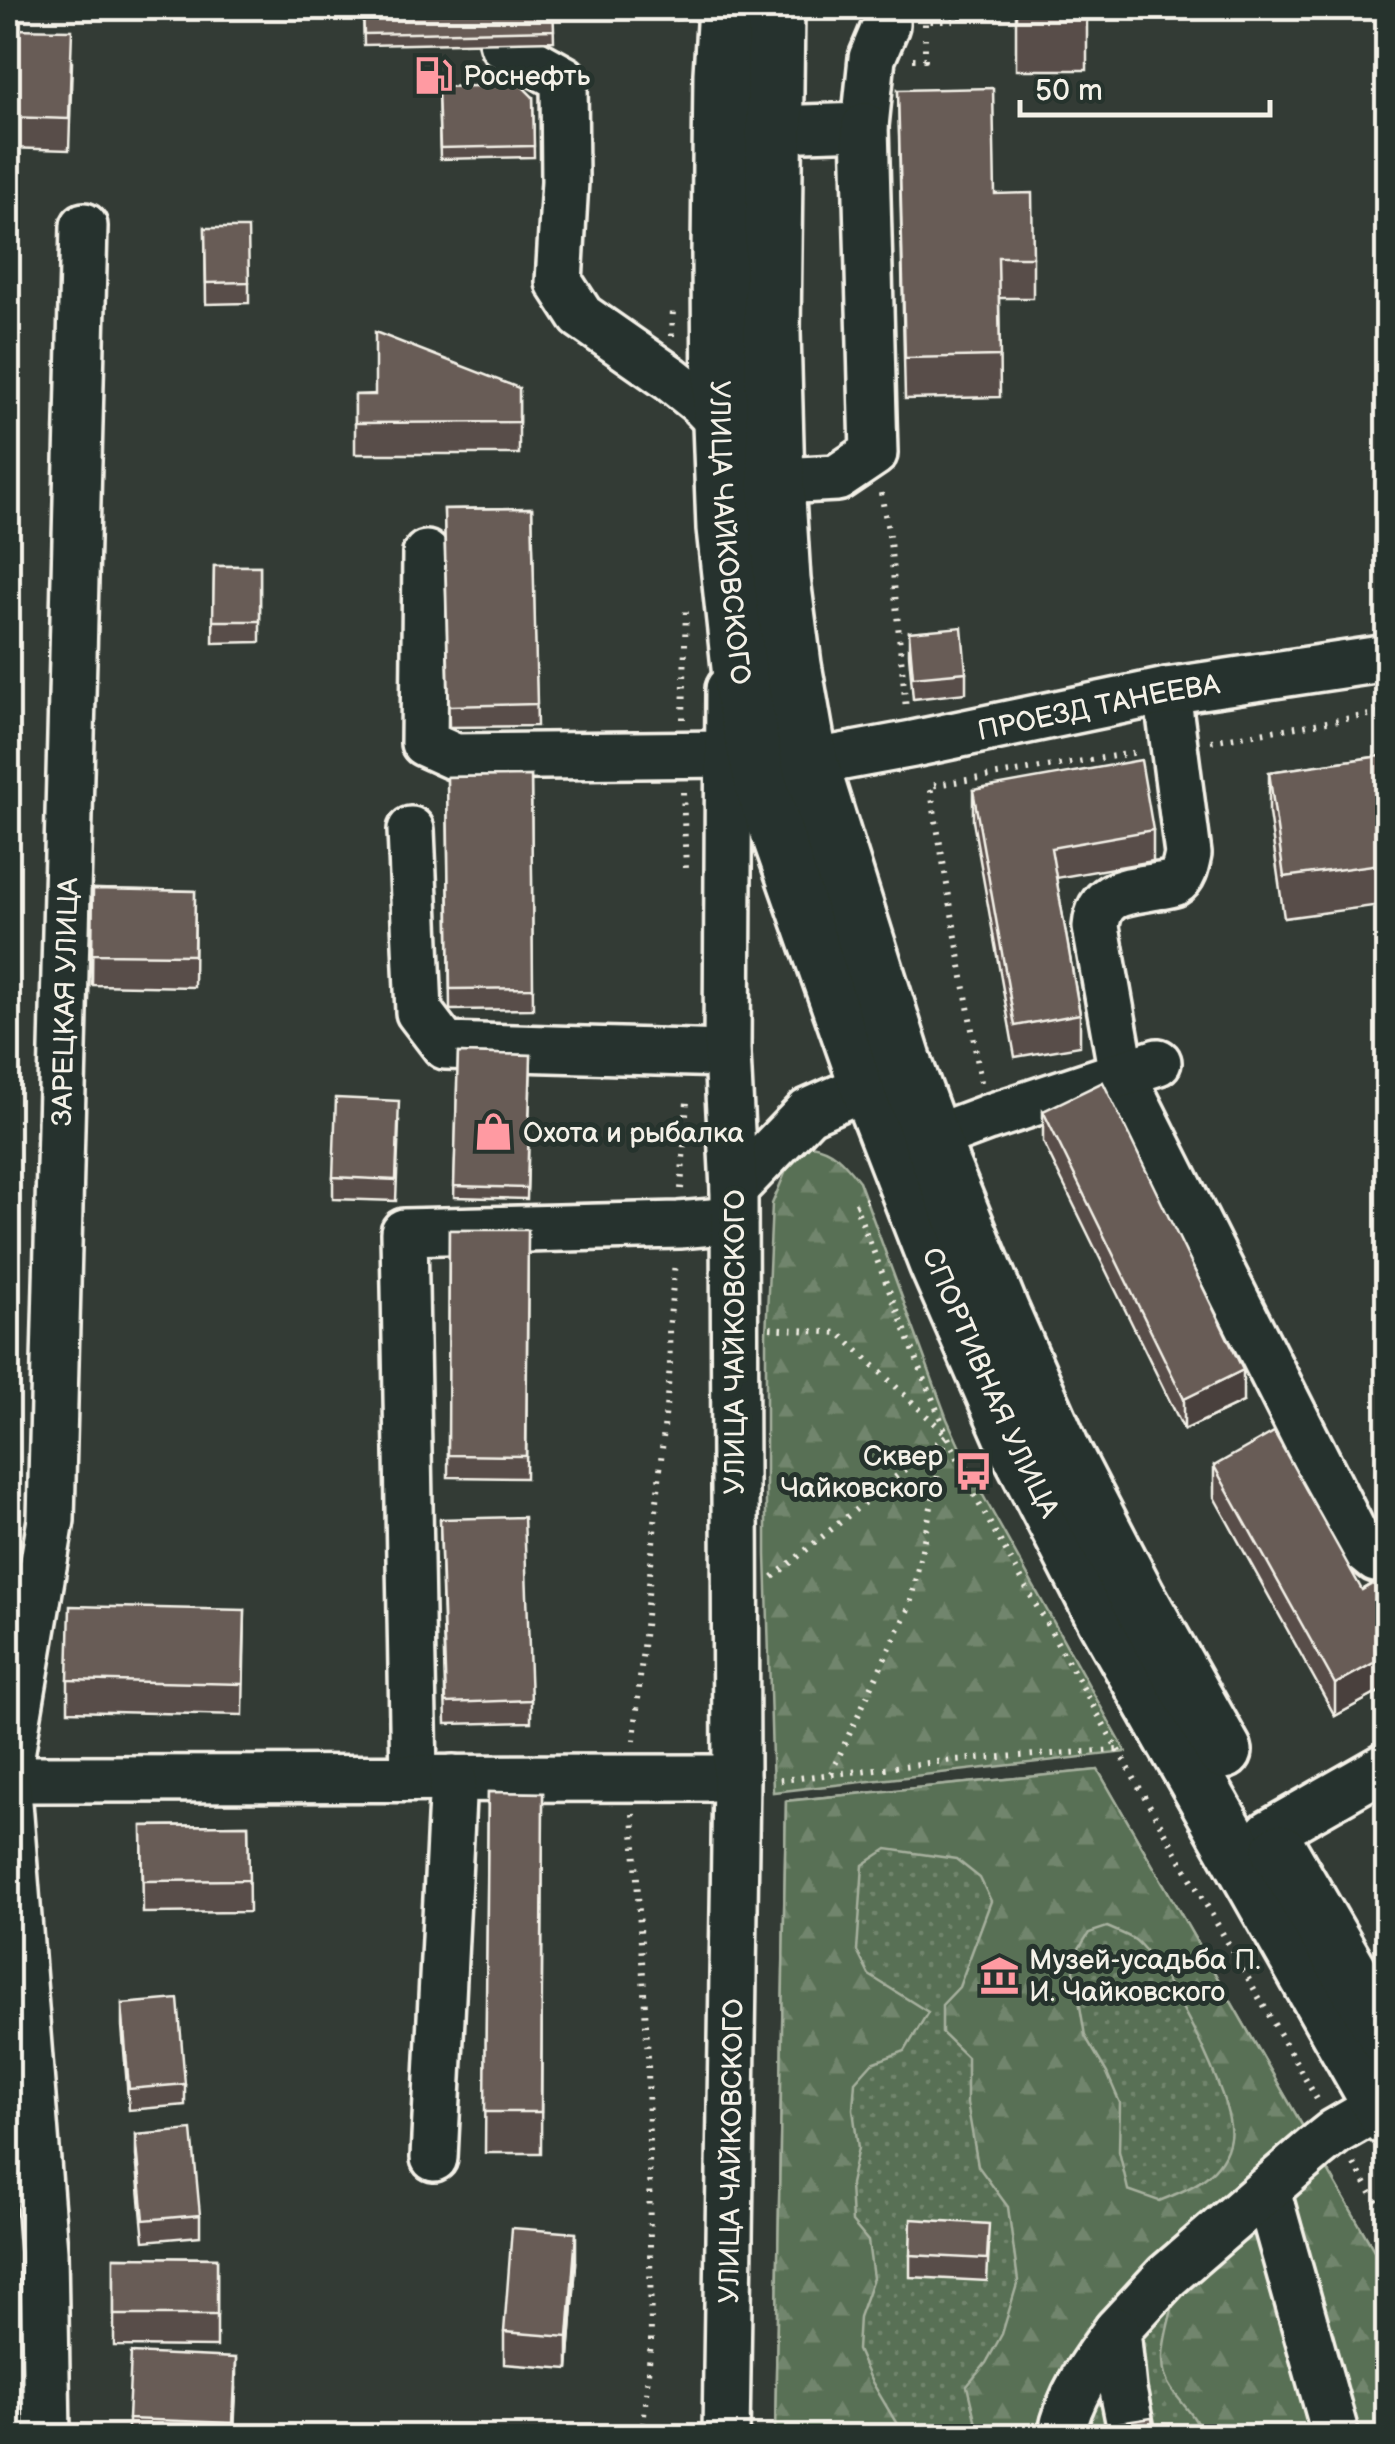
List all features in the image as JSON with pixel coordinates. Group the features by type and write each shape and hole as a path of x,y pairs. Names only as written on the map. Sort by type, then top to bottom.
{"highway":[{"name":"УЛИЦА ЧАЙКОВСКОГО","path":"708,593 750,483 772,332 776,8"},
{"name":"УЛИЦА ЧАЙКОВСКОГО","path":"702,16 722,74 720,424 750,483 782,580 793,665"},
{"name":"СПОРТИВНАЯ УЛИЦА","path":"708,593 765,759 919,1161 1001,1312 1064,1455 1137,1596 1388,2038"},
{"name":"СПОРТИВНАЯ УЛИЦА","path":"765,759 793,665"},
{"name":"СПОРТИВНАЯ УЛИЦА","path":"919,1161 937,1263 1017,1446 1368,2119"}],"street":[{"path":"493,8 503,45 564,79 565,180 559,282 581,316 670,378 720,424"},
{"path":"750,483 837,478 874,453 865,126 872,58 886,25 886,8"},
{"path":"774,129 865,126"},
{"name":"ЗАРЕЦКАЯ УЛИЦА","path":"8,1776 51,1520 84,226"},
{"name":"ПРОЕЗД ТАНЕЕВА","path":"426,554 424,743 456,757 682,755 765,759 913,744 1167,691 1388,658"},
{"path":"1167,691 1188,854 1184,872 1173,883 1117,894 1103,902 1096,928 1140,1068 1360,1546 1376,1559 1388,1559"},
{"name":"УЛИЦА ЧАЙКОВСКОГО","path":"726,2436 752,1780 734,1205 709,1054 730,823 765,759"},
{"path":"411,830 419,1012 445,1046 709,1054"},
{"path":"919,1161 988,1118 1140,1068"},
{"path":"434,2158 434,1778 404,1232 678,1225 734,1205 808,1112 887,1077"},
{"path":"1269,1833 1388,1766"},
{"path":"8,1776 752,1780"},
{"path":"8,1790 44,2251 46,2436"},
{"path":"1061,2436 1081,2380 1117,2330 1167,2276 1266,2190 1368,2119"},
{"path":"1266,2190 1336,2436"},
{"path":"1117,2330 1130,2425"}],"path":[{"path":"678,8 702,16"},
{"path":"670,378 674,301"},
{"path":"874,453 890,541 913,744"},
{"path":"686,874 682,755 708,593"},
{"path":"988,1118 930,786 1388,712"},
{"path":"642,2436 651,2342 648,2057 630,1778 670,1366 678,1225 709,1054"},
{"path":"919,1161 854,1205 947,1436 978,1502 1118,1750 1368,2119 1388,2222"},
{"path":"760,1328 839,1333 947,1436"},
{"path":"761,1587 947,1436"},
{"path":"830,1774 910,1605 947,1436"},
{"path":"752,1780 954,1760 1118,1750"}],"green space":[{"path":"811,1145 833,1154 859,1181 947,1419 975,1481 1126,1752 773,1792 766,1555 766,1335 772,1204 788,1166"},
{"name":"Музей-усадьба П. И. Чайковского","path":"1098,1770 1387,2273 1387,2436 775,2436 786,1801"},
{"name":"Музей-усадьба П. И. Чайковского","path":"1098,1770 1387,2273 1387,2436 1203,2436 1166,2380 1164,2344 1175,2297 1052,2436 979,2436 967,2386 1002,2334 1018,2281 1008,2207 978,2166 967,2103 967,2057 942,2033 942,2005 959,1987 991,1901 980,1878 956,1859 887,1849 863,1865 857,1951 869,1975 928,2012 905,2051 872,2063 855,2082 853,2109 858,2148 850,2184 852,2222 868,2241 873,2278 859,2317 857,2350 904,2436 775,2436 786,1801","holes":["1107,1927 1135,1940 1163,1976 1211,2066 1229,2120 1230,2138 1221,2162 1194,2186 1159,2201 1128,2190 1119,2151 1120,2103 1085,2036 1074,1970 1078,1950 1089,1933"]}],"building":[{"path":"363,8 553,8 554,30 364,34"},
{"path":"8,29 72,30 69,119 8,117"},
{"path":"521,85 533,97 534,146 440,148 438,87"},
{"path":"993,88 995,194 1032,193 1033,257 998,257 1000,356 905,358 898,90"},
{"path":"205,228 248,228 249,282 206,283"},
{"path":"8,234 18,234 17,322 8,322"},
{"path":"375,332 519,388 519,422 355,423 355,395 375,395"},
{"path":"532,508 537,704 449,706 444,509"},
{"path":"214,566 260,566 260,621 213,621"},
{"path":"962,627 966,672 913,677 909,632"},
{"path":"1388,755 1388,863 1284,877 1269,772"},
{"path":"1141,760 1153,830 1051,848 1080,1014 1015,1026 973,790"},
{"path":"531,776 533,988 450,989 447,777"},
{"path":"93,889 195,891 194,955 92,954"},
{"name":"Охота и рыбалка","path":"458,1053 531,1055 527,1188 454,1186"},
{"path":"1103,1082 1243,1370 1184,1399 1043,1111"},
{"path":"336,1098 399,1101 396,1180 333,1177"},
{"path":"449,1230 528,1230 526,1456 448,1455"},
{"path":"1274,1432 1362,1590 1388,1575 1388,1655 1335,1684 1214,1466"},
{"path":"524,1517 531,1700 446,1703 440,1519"},
{"path":"70,1606 245,1610 243,1684 68,1680"},
{"path":"488,1792 543,1793 541,2112 485,2112"},
{"path":"248,1825 249,1880 143,1881 142,1826"},
{"path":"178,1999 185,2084 129,2089 122,2004"},
{"path":"192,2130 200,2215 144,2220 136,2135"},
{"path":"911,2219 989,2224 987,2259 910,2255"},
{"path":"512,2228 576,2233 568,2337 504,2332"},
{"path":"114,2257 217,2258 217,2315 114,2315"},
{"path":"131,2353 236,2358 233,2423 128,2419"},
{"path":"1152,2418 1154,2436 1074,2436 1073,2430"}],"place":[{"name":"Роснефть","path":"433,75"},
{"name":"Охота и рыбалка","path":"493,1132"},
{"name":"Сквер Чайковского","path":"973,1471"},
{"name":"Музей-усадьба П. И. Чайковского","path":"999,1975"}]}
